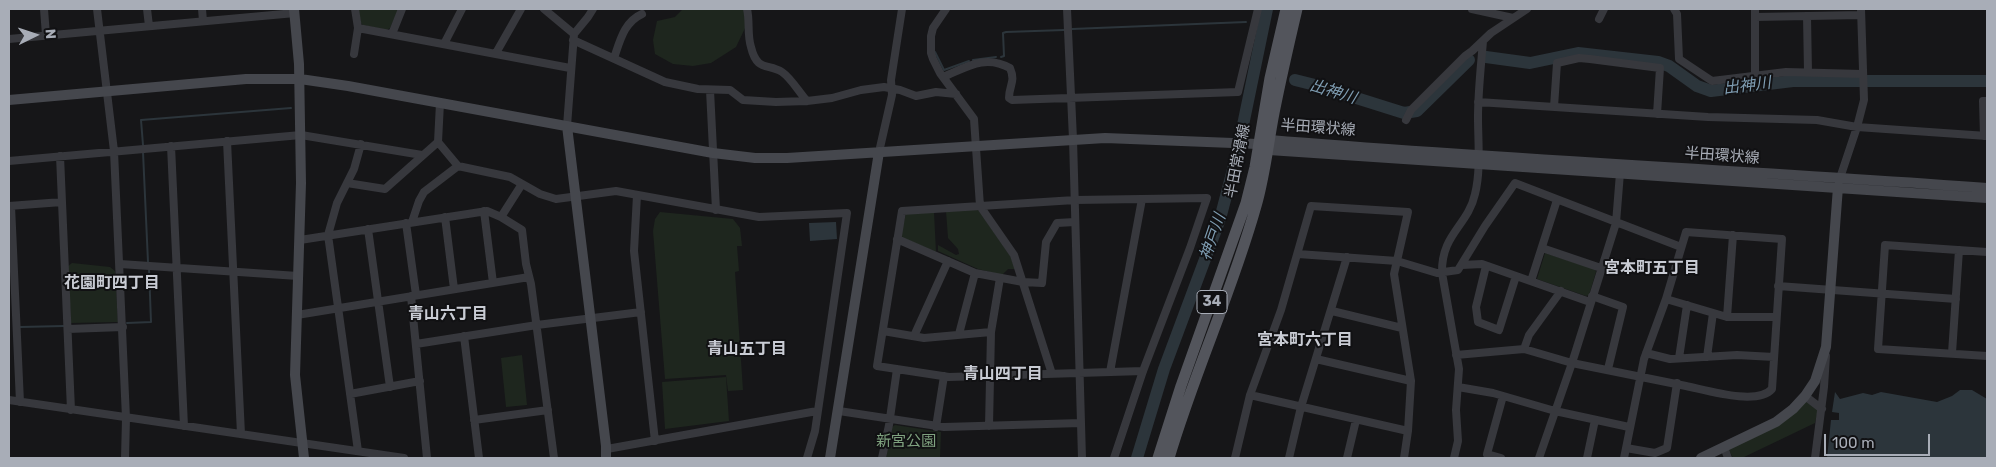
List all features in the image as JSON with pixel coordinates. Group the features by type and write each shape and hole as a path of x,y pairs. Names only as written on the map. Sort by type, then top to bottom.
{"main road":[{"name":"半田常滑線","path":"1169,458 1190,391 1246,238 1266,168 1270,78 1286,9"},
{"name":"半田常滑線","path":"1158,458 1181,386 1235,236 1253,176 1266,144 1297,9"}],"street":[{"path":"44,9 46,35"},
{"path":"97,9 114,151 123,327 126,418 125,458"},
{"path":"147,9 149,26"},
{"path":"202,9 204,21"},
{"path":"354,54 358,28 355,9"},
{"path":"392,34 402,9"},
{"path":"444,44 462,9"},
{"path":"496,54 521,9"},
{"path":"544,9 573,37 665,82 710,90 730,90 743,100 807,101 832,98 861,90 884,87 916,96 936,92 956,94"},
{"path":"593,9 573,37 567,126 606,454 655,441 817,411"},
{"path":"747,9 750,22 750,45 753,53 763,66 784,73 807,101"},
{"path":"830,458 879,152 892,88 891,80 902,9"},
{"path":"946,9 934,28 930,44 933,59 942,76 974,119 980,206 1014,255 1052,374"},
{"path":"1066,9 1073,139 1082,458"},
{"path":"942,76 970,65 996,61 1010,68 1014,77 1009,94 1009,98 1012,100 1238,92 1258,9"},
{"path":"1472,9 1513,18"},
{"path":"1406,120 1411,110 1465,56 1491,33 1527,9"},
{"path":"1599,19 1604,9"},
{"path":"1674,9 1679,59 1712,80 1786,72 1862,74"},
{"path":"1755,9 1755,76"},
{"path":"9,39 294,11 300,80 301,135 300,240 295,375 304,458"},
{"path":"1755,17 1861,12 1864,100 1839,183 1824,387 1815,458"},
{"path":"614,58 620,38 629,22 642,14"},
{"path":"1807,16 1808,72"},
{"path":"358,28 570,68"},
{"path":"1454,458 1458,441 1456,410 1459,369 1442,273 1444,249 1471,207 1478,182 1478,102 1483,41"},
{"path":"1554,107 1557,63 1579,58 1660,68 1657,114"},
{"name":"半田環状線","path":"9,100 246,79 300,80 348,86 713,153 771,158 1105,138 1266,144 1839,183 1987,198"},
{"path":"710,90 716,210"},
{"path":"1478,102 1708,117 1818,120 1857,128 1986,136 1983,101 1987,101"},
{"path":"440,103 438,142 458,166 510,177 548,198 576,197 616,191 759,217 847,213 815,430 807,458"},
{"path":"9,161 301,135 422,155"},
{"path":"227,141 241,434"},
{"path":"347,183 385,189 438,142"},
{"path":"358,451 328,235 338,203 354,169 361,144"},
{"path":"171,146 184,426"},
{"path":"60,156 71,410"},
{"name":"半田環状線","path":"1477,159 1620,173 1987,188"},
{"path":"427,458 416,344 409,222 424,192 458,166"},
{"path":"1539,458 1572,363 1616,223 1620,173"},
{"path":"1298,254 1397,261 1437,274 1458,270 1485,226 1515,183 1681,247"},
{"path":"501,217 522,184"},
{"path":"637,195 634,251 655,441"},
{"path":"1114,458 1142,371 1190,248 1207,198 1074,200 902,211 877,366 944,376 1142,371"},
{"path":"1110,372 1142,199"},
{"path":"1531,281 1557,200"},
{"path":"20,402 10,206 62,202"},
{"path":"1235,458 1250,395 1281,310 1311,206 1408,212 1394,274 1411,381 1408,432 1404,458"},
{"path":"300,240 484,211 501,217 522,230 537,325 554,458"},
{"path":"484,211 493,283"},
{"path":"445,217 454,289"},
{"path":"897,239 975,273 1023,282 1042,282 1046,242 1057,223 1075,222"},
{"path":"368,229 390,387"},
{"path":"1456,355 1524,349 1572,363 1608,369 1640,376 1678,383 1742,397 1769,392 1772,389 1782,239 1686,232 1666,299 1646,353 1640,376 1624,458"},
{"path":"1727,317 1733,235"},
{"path":"1987,252 1885,245 1878,349 1987,356"},
{"path":"1542,248 1601,268"},
{"path":"1952,353 1959,250"},
{"path":"1289,458 1301,407 1347,257"},
{"path":"914,336 948,261"},
{"path":"120,264 298,276"},
{"path":"1462,265 1486,266 1561,291 1623,307 1608,369"},
{"path":"1486,266 1476,307 1478,322 1499,330 1516,276"},
{"path":"959,334 975,273"},
{"path":"297,315 529,277"},
{"path":"989,426 991,332 1000,278"},
{"path":"1778,286 1956,299"},
{"path":"1524,349 1529,335 1561,291"},
{"path":"1666,299 1727,317 1776,316"},
{"path":"1679,358 1687,305"},
{"path":"1332,311 1402,328"},
{"path":"416,344 537,325 641,312"},
{"path":"1707,357 1713,312"},
{"path":"68,329 123,327"},
{"path":"883,331 924,338 991,332"},
{"path":"464,336 479,458"},
{"path":"1701,458 1776,422 1793,409 1805,396 1815,380 1826,347"},
{"path":"1646,353 1670,359 1737,355 1774,357"},
{"path":"1316,359 1411,381"},
{"path":"882,458 897,369"},
{"path":"936,427 944,376"},
{"path":"1815,380 1824,387"},
{"path":"350,394 420,381"},
{"path":"1626,448 1655,453 1667,448 1678,383"},
{"path":"1458,387 1630,427"},
{"path":"1250,395 1408,432"},
{"path":"1501,458 1487,454 1503,396"},
{"path":"1805,396 1822,409"},
{"path":"9,400 404,458"},
{"path":"474,420 548,410"},
{"path":"839,411 936,427 1081,423"},
{"path":"1347,458 1356,420"},
{"path":"1587,458 1595,420"},
{"path":"1724,447 1728,458"}],"green space":[{"path":"358,9 399,9 390,28 387,30 363,25"},
{"path":"683,9 744,9 747,24 736,47 711,63 693,66 673,64 655,54 653,40 657,21 675,17"},
{"path":"975,209 979,211 1011,257 1015,269 1008,269 1002,275 978,269 938,251 938,245 956,255 959,254 958,249 948,238 946,211"},
{"path":"660,212 733,219 740,228 742,246 737,246 739,271 735,272 743,390 728,391 726,375 665,379 653,231 655,219"},
{"path":"934,212 936,252 903,238 901,235 906,213"},
{"path":"1545,253 1595,269 1596,272 1589,295 1586,296 1537,279"},
{"path":"72,263 110,267 115,271 118,322 71,323 68,266"},
{"path":"522,355 527,405 506,407 501,358"},
{"path":"726,377 729,421 665,429 662,382"},
{"path":"1806,401 1818,410 1815,423 1742,458 1733,458 1729,450"},
{"name":"新宮公園","path":"895,425 941,432 940,458 886,458 892,427"}],"shaded area":[{"path":"836,222 837,239 810,241 809,223"},
{"path":"1960,390 1972,390 1987,399 1987,458 1827,458 1831,420 1839,420 1839,413 1832,412 1835,392 1840,399 1863,393 1872,395 1881,392 1937,402 1952,396"}],"waterway":[{"name":"神戸川","path":"1137,458 1164,369 1220,219 1237,154 1267,9"},
{"path":"1072,29 1246,22"},
{"path":"1001,57 1004,56 1003,33 1064,30"},
{"path":"935,52 944,70 969,61"},
{"name":"出神川","path":"1486,57 1530,63 1578,53 1658,62 1669,66 1697,86 1711,91 1793,81 1987,81"},
{"path":"973,60 996,57"},
{"name":"出神川","path":"1295,80 1404,113 1417,111 1469,60"},
{"path":"143,145 141,120 291,108"},
{"path":"143,152 148,262"},
{"path":"127,323 151,322 149,269"},
{"path":"20,327 64,326"}],"district":[{"name":"宮本町五丁目","path":"1652,268"},
{"name":"花園町四丁目","path":"112,283"},
{"name":"青山六丁目","path":"448,314"},
{"name":"宮本町六丁目","path":"1305,340"},
{"name":"青山五丁目","path":"747,349"},
{"name":"青山四丁目","path":"1003,374"}]}
